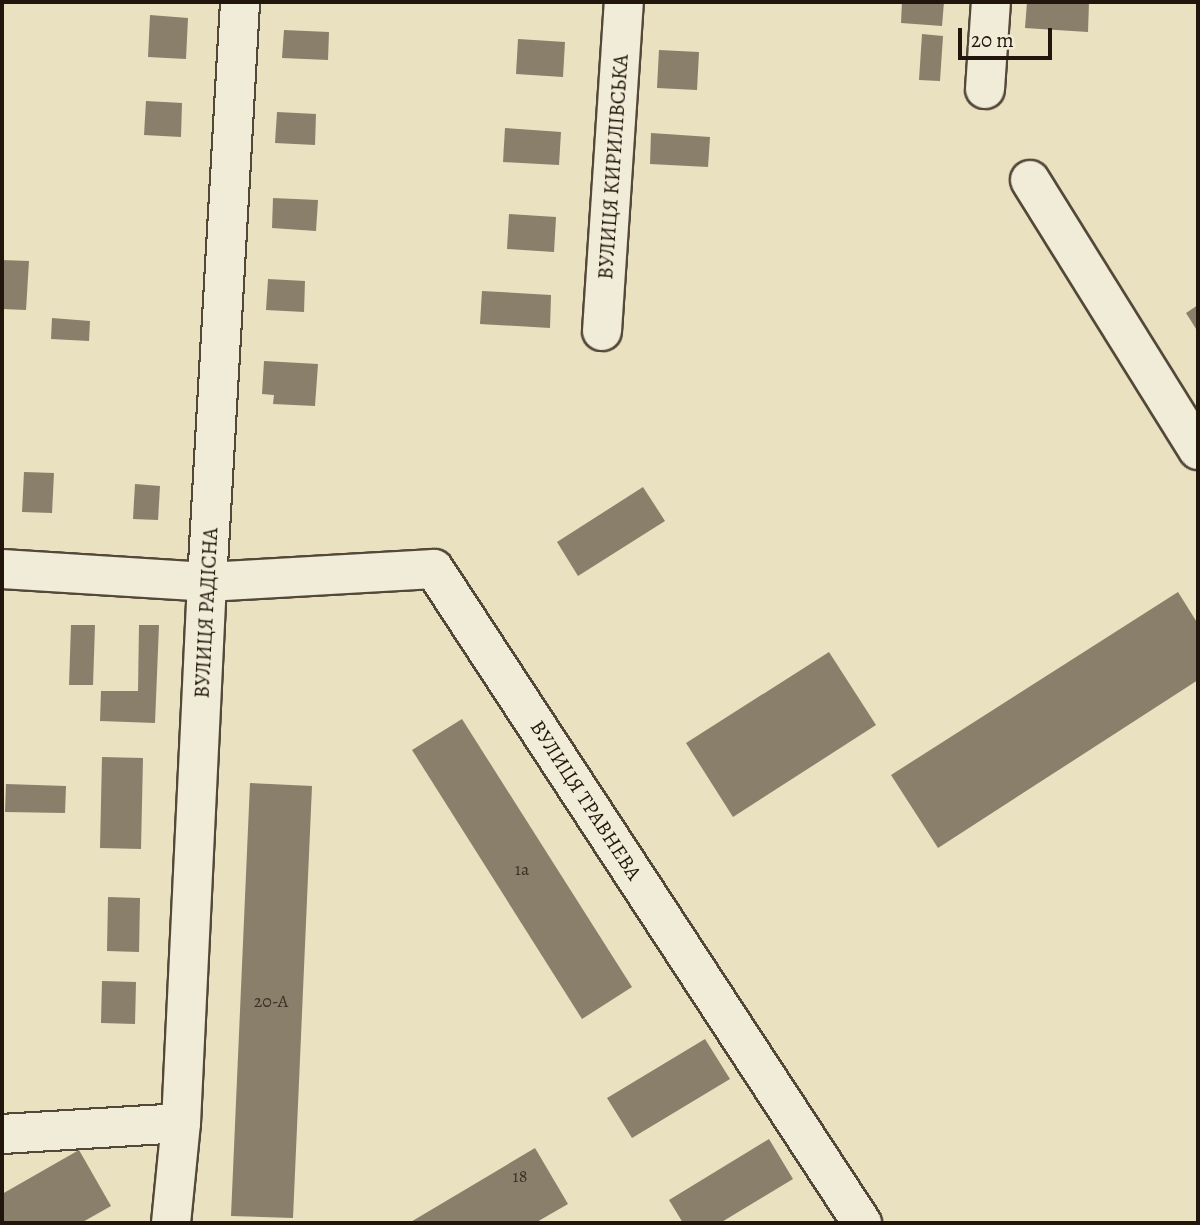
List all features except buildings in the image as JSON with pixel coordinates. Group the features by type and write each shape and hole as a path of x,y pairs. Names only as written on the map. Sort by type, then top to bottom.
{"street":[{"name":"ВУЛИЦЯ РАДІСНА","path":"166,1220 181,1123 207,582 240,2"},
{"name":"ВУЛИЦЯ КИРИЛІВСЬКА","path":"602,331 624,2"},
{"path":"985,89 991,2"},
{"path":"1030,180 1198,450"},
{"path":"2,569 207,582"},
{"name":"ВУЛИЦЯ ТРАВНЕВА","path":"207,582 434,569 862,1223"},
{"path":"2,1134 181,1123"}]}
